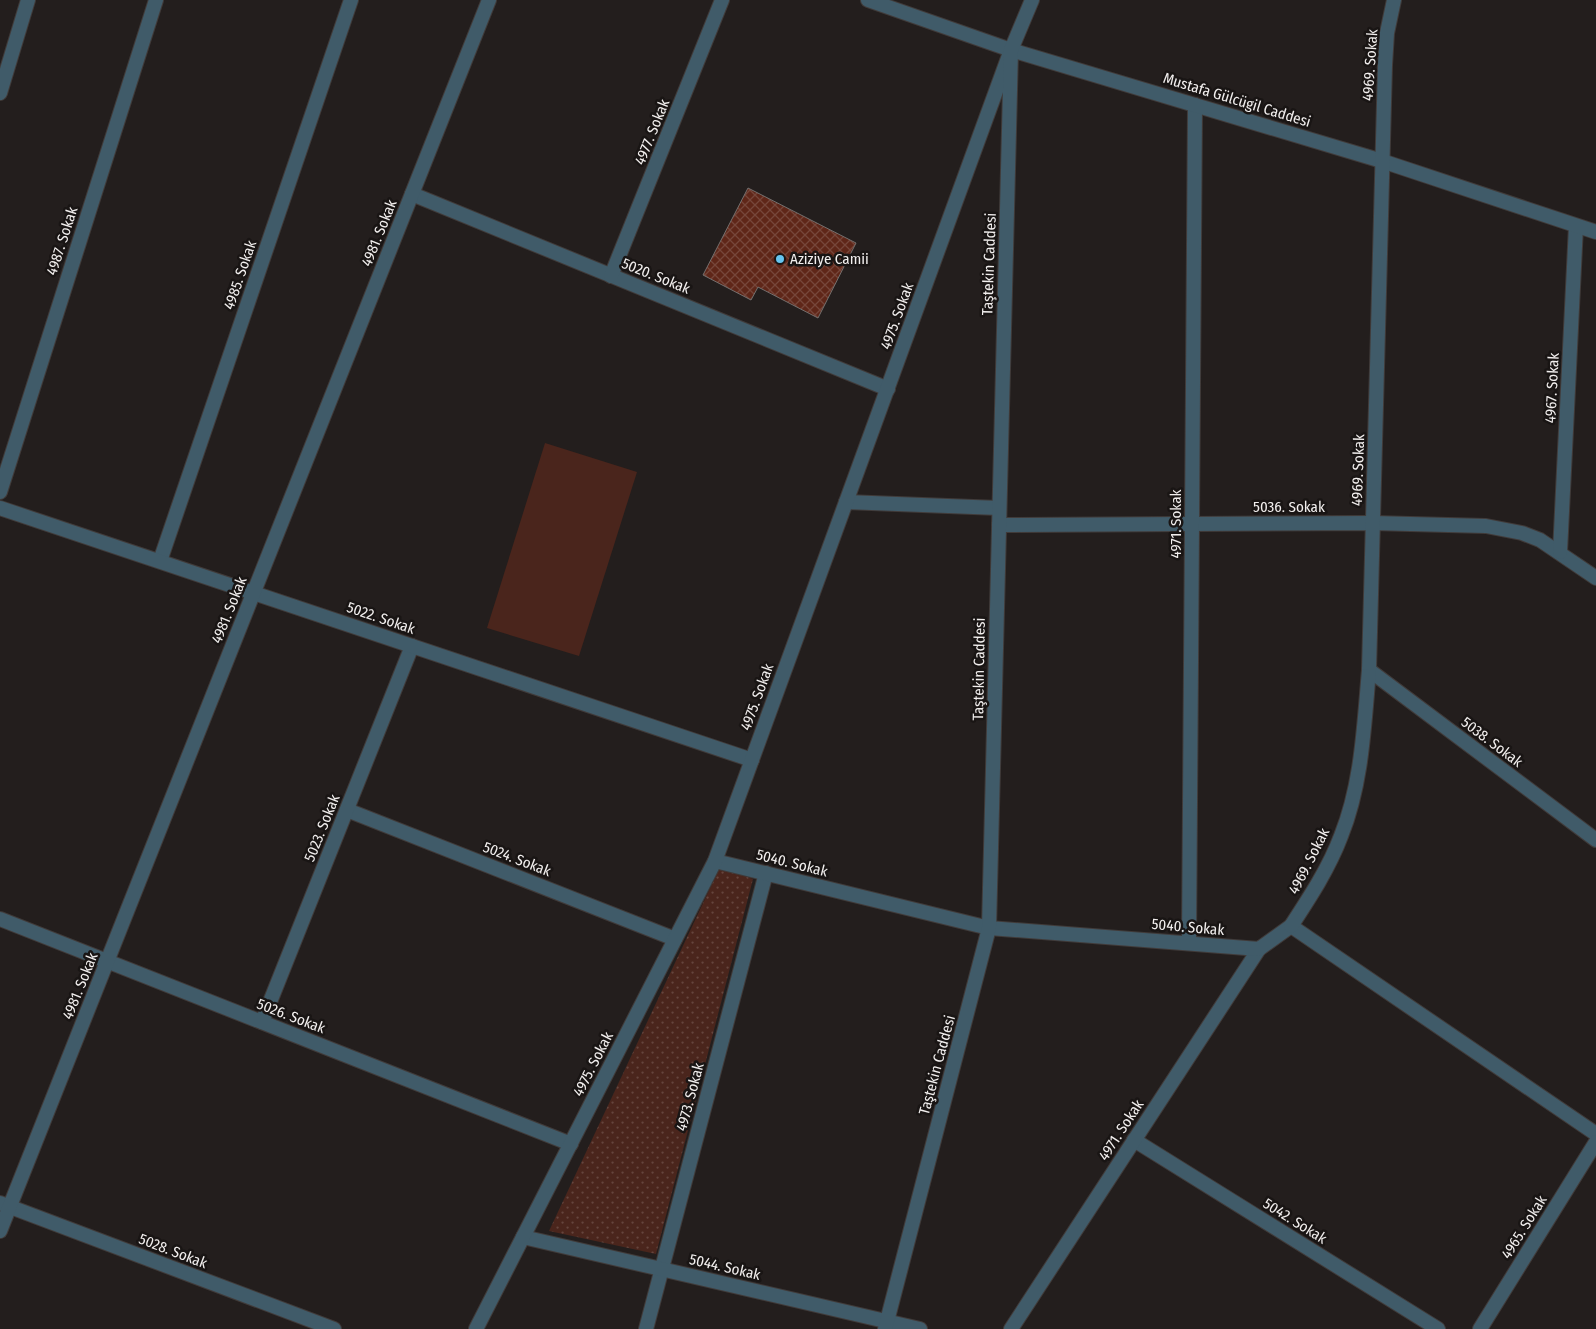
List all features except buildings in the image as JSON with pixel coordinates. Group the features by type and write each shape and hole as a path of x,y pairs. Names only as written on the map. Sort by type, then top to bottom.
{"street":[{"path":"0,93 28,0"},
{"name":"4987. Sokak","path":"0,492 156,0"},
{"name":"4985. Sokak","path":"160,561 351,0"},
{"name":"4981. Sokak","path":"0,1231 5,1204 107,961 488,0"},
{"name":"4977. Sokak","path":"611,276 722,0"},
{"name":"Mustafa Gülcügil Caddesi","path":"868,0 1011,50 1382,161 1596,232"},
{"name":"Taştekin Caddesi","path":"886,1325 989,928 1011,50 1032,0"},
{"name":"4969. Sokak","path":"1291,926 1313,892 1342,834 1355,792 1362,747 1369,670 1385,65 1387,33 1394,0"},
{"name":"4975. Sokak","path":"476,1329 715,861 1011,50"},
{"name":"4971. Sokak","path":"1189,943 1195,105"},
{"name":"5020. Sokak","path":"412,194 888,389"},
{"name":"4967. Sokak","path":"1560,552 1576,226"},
{"path":"846,502 999,508"},
{"name":"5022. Sokak","path":"0,508 752,760"},
{"name":"5036. Sokak","path":"999,525 1373,523 1503,528 1531,536 1560,552 1596,578"},
{"name":"5023. Sokak","path":"262,1022 412,646"},
{"name":"5038. Sokak","path":"1369,670 1596,840"},
{"name":"5024. Sokak","path":"347,810 675,939"},
{"name":"5040. Sokak","path":"715,861 989,928 1259,949"},
{"name":"4973. Sokak","path":"646,1329 766,873"},
{"name":"5026. Sokak","path":"0,919 571,1144"},
{"path":"1259,949 1291,926 1596,1134"},
{"name":"4971. Sokak","path":"1011,1329 1259,949"},
{"name":"5042. Sokak","path":"1134,1140 1438,1329"},
{"name":"4965. Sokak","path":"1480,1329 1596,1142"},
{"name":"5028. Sokak","path":"5,1204 334,1329"},
{"name":"5044. Sokak","path":"523,1237 662,1269 886,1325 920,1329"}],"shaded area":[{"path":"545,443 637,472 579,656 487,628"},
{"path":"720,867 753,879 656,1254 549,1231"}],"place":[{"name":"Aziziye Camii","path":"780,259"}]}
